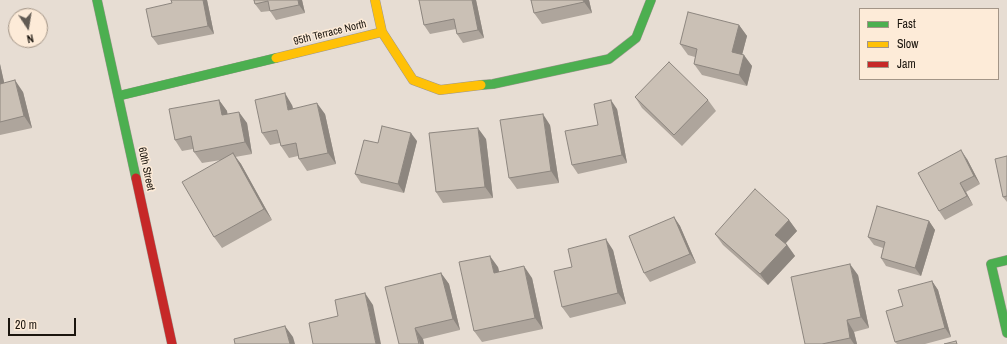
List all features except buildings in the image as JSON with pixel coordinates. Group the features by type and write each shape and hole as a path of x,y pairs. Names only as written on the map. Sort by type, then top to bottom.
{"street":[{"name":"60th Street","path":"97,0 172,344"},
{"path":"375,0 382,32"},
{"name":"95th Terrace North","path":"118,96 382,32 413,80 440,90 493,84 609,59 636,38 651,0"},
{"path":"1007,260 991,264 1007,333"}],"traffic: fast":[{"path":"97,0 136,178"},
{"path":"481,85 493,84 609,59 636,38 651,0"},
{"path":"118,96 276,58"},
{"path":"1007,260 991,264 1007,333"}],"traffic: slow":[{"path":"375,0 382,32 413,80 440,90 481,85"},
{"path":"276,58 382,32"}],"traffic: jam":[{"path":"136,178 172,344"}]}
